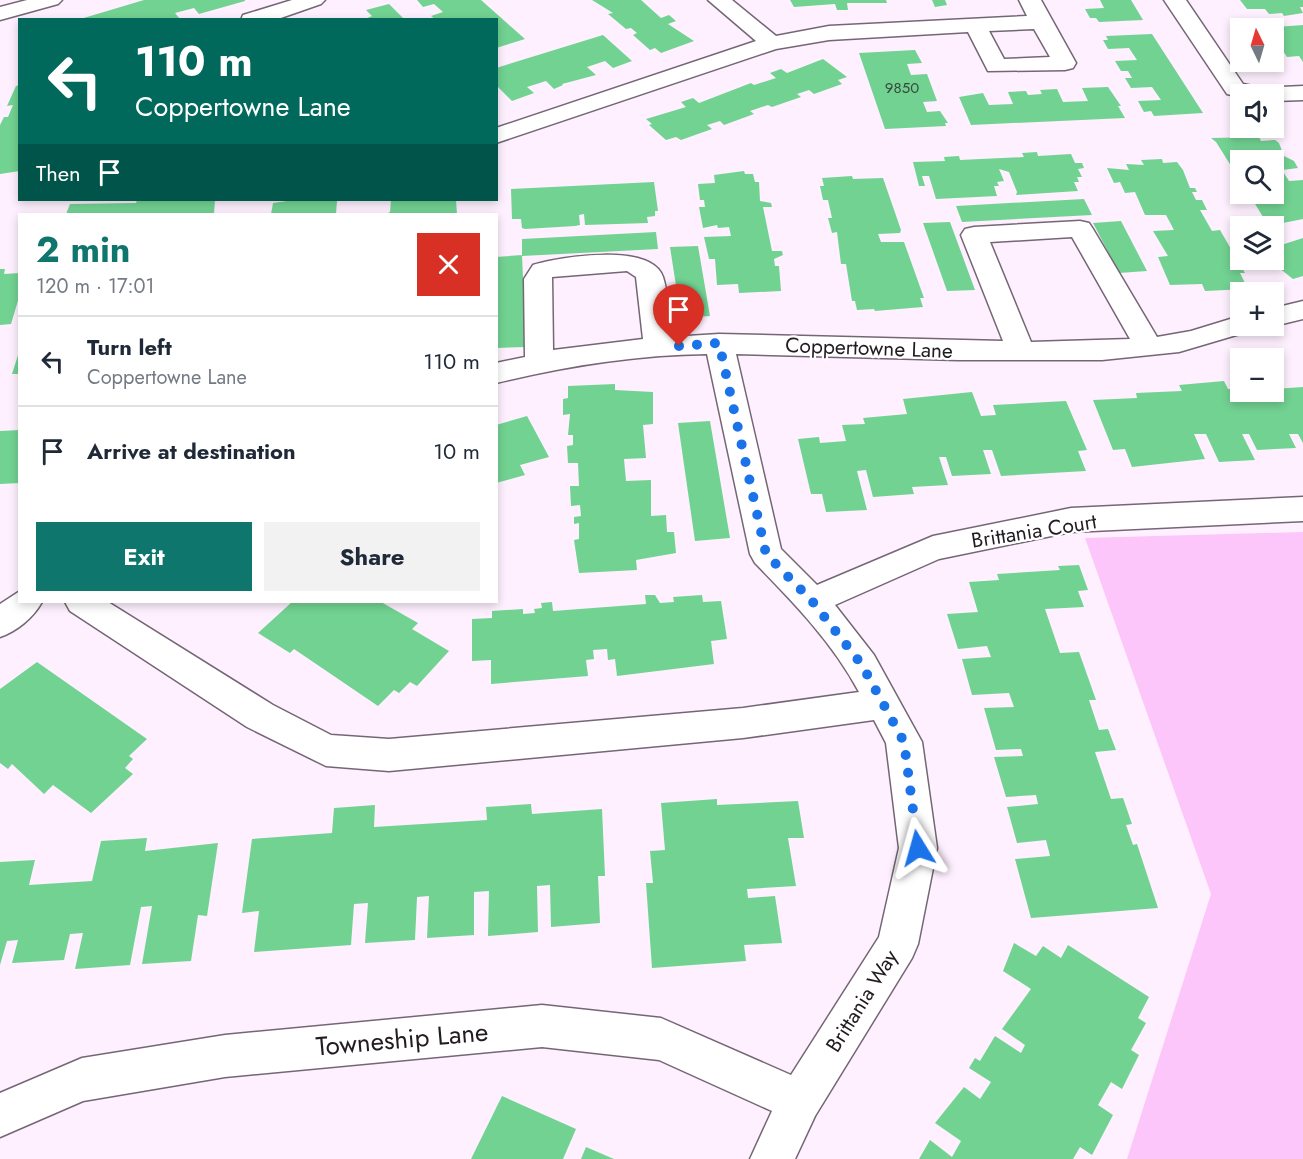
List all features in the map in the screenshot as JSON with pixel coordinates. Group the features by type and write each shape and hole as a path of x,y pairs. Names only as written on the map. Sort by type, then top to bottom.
{"street":[{"path":"0,14 51,0"},
{"path":"257,18 314,0"},
{"path":"718,0 772,43"},
{"path":"975,26 996,66 1065,63 1030,0"},
{"path":"1175,0 1232,84"},
{"path":"498,135 772,43 829,33 1041,22"},
{"path":"1284,94 1303,93"},
{"path":"1021,351 974,235 1080,229 1148,346"},
{"path":"539,364 537,279 542,272 555,267 629,263 643,268 649,276 658,347"},
{"path":"1284,315 1303,310"},
{"name":"Coppertowne Lane","path":"498,374 605,351 719,343 1106,351 1180,343 1230,328"},
{"name":"Brittania Way","path":"719,343 766,554 812,601 862,665 904,742 918,848 898,944 800,1101 772,1159"},
{"name":"Brittania Court","path":"812,601 933,549 1071,520 1303,509"},
{"path":"0,623 24,603"},
{"path":"84,603 260,716 326,750 389,755 743,723 883,704"},
{"name":"Towneship Lane","path":"0,1115 82,1080 214,1058 543,1026 661,1040 800,1101"}],"shaded area":[{"path":"1303,532 1303,1159 1127,1159 1211,894 1085,538"}],"building":[{"path":"144,0 245,0 199,14 194,8 175,13 179,18 84,18"},
{"path":"417,0 481,0 525,39 498,47 498,18 434,18 431,16 443,12 434,4 423,7"},
{"path":"592,0 641,0 661,18 669,15 676,21 668,24 694,41 661,53 655,48 650,50 633,35 637,33 631,28 626,29 608,14 613,13"},
{"path":"790,0 886,0 887,3 847,3 848,10 837,10 835,4 794,7"},
{"path":"932,0 945,0 947,5 935,7"},
{"path":"1100,0 1131,0 1143,20 1099,22 1096,18 1090,18 1085,9 1104,8"},
{"path":"1240,0 1303,0 1303,7 1300,7 1303,13 1284,16 1282,13 1269,14 1265,9 1247,9"},
{"path":"389,4 403,18 368,18 372,16 366,10"},
{"path":"1303,25 1303,62 1299,56 1287,57 1284,52 1284,26"},
{"path":"1152,34 1203,113 1154,116 1151,111 1144,112 1138,101 1161,100 1152,87 1131,88 1125,78 1132,78 1128,71 1121,71 1115,61 1137,60 1129,48 1108,49 1103,40 1108,40 1106,36"},
{"path":"603,35 632,61 613,68 605,61 587,67 596,75 562,84 554,89 546,81 527,87 534,93 512,101 498,87 498,67"},
{"path":"915,50 922,63 907,64 911,75 927,74 937,101 923,102 927,112 940,111 948,123 945,123 946,126 885,129 859,53"},
{"path":"823,59 847,77 838,80 842,84 814,94 809,90 797,94 801,97 772,107 768,105 750,111 754,114 724,125 720,121 707,125 712,129 681,140 676,137 666,140 649,125 652,124 646,119 686,107 681,102 693,98 699,103 751,83 754,85 776,78 770,73 781,69 787,73"},
{"path":"18,86 18,171 0,174 0,125 4,117 8,117 13,105 7,106"},
{"path":"1108,87 1121,106 1118,106 1125,118 971,125 959,97 983,93 989,105 1013,104 1008,92 1026,91 1028,95 1042,94 1040,90 1057,89 1063,102 1088,101 1082,88"},
{"path":"1211,138 1275,140 1282,150 1230,150 1230,164"},
{"path":"1037,152 1038,156 1071,154 1075,163 1082,163 1084,168 1078,169 1082,177 1077,177 1079,182 1074,182 1078,191 1016,195 1017,192 1009,172 999,169 1004,181 997,182 999,186 994,186 997,196 936,199 929,176 922,176 925,186 919,186 913,162 945,161 944,157 959,156 960,160 1024,157 1022,153"},
{"path":"1284,156 1294,161 1298,168 1284,170"},
{"path":"1162,159 1163,163 1177,162 1190,188 1195,188 1197,192 1192,192 1196,200 1202,200 1207,210 1200,210 1212,231 1220,230 1230,247 1230,270 1243,270 1245,273 1240,273 1244,282 1230,282 1230,290 1205,291 1202,284 1170,285 1158,257 1168,256 1153,231 1174,230 1166,215 1145,215 1135,192 1125,193 1120,182 1114,183 1107,168 1129,170 1126,164 1144,165 1141,160"},
{"path":"744,171 745,174 753,174 755,182 759,182 760,201 771,203 772,207 763,207 772,251 782,251 783,255 774,259 775,266 779,266 781,291 739,293 738,284 717,285 715,259 709,259 704,237 731,236 729,227 718,228 717,225 703,228 699,207 705,207 704,200 700,200 698,184 715,183 714,175"},
{"path":"1284,173 1289,181 1303,180 1303,219 1284,223 1284,216 1262,216 1255,204 1284,204"},
{"path":"852,176 853,179 883,178 901,230 900,233 878,234 881,242 904,242 924,298 920,298 923,307 875,311 874,309 857,310 855,301 852,301 846,264 841,264 837,232 832,233 828,218 832,218 828,200 823,200 820,186 824,186 822,178"},
{"path":"654,182 658,211 655,211 655,216 647,217 648,223 585,225 584,214 579,215 580,225 525,229 522,228 521,219 512,219 511,189"},
{"path":"1084,199 1092,215 962,222 956,206"},
{"path":"137,201 215,201 214,213 66,213 70,204 136,203"},
{"path":"337,201 336,213 271,213 273,203"},
{"path":"391,201 456,201 457,213 388,213"},
{"path":"1121,221 1147,271 1119,273 1093,223"},
{"path":"950,222 975,290 947,291 923,223"},
{"path":"656,232 658,249 522,256 522,239"},
{"path":"1303,238 1303,276 1293,279 1282,270 1284,270 1284,244"},
{"path":"698,246 710,316 681,318 670,247"},
{"path":"522,255 526,347 498,348 498,257"},
{"path":"0,269 5,269 4,274 18,273 18,301 11,324 0,325"},
{"path":"18,355 18,374 12,374"},
{"path":"1224,381 1230,389 1230,402 1284,402 1284,388 1303,387 1303,443 1298,434 1289,434 1296,448 1257,450 1249,434 1242,434 1255,460 1219,462 1206,434 1194,434 1205,459 1132,467 1125,449 1113,450 1093,400 1137,398 1136,393 1182,391 1179,385"},
{"path":"615,384 615,390 653,392 653,424 643,425 646,458 624,459 626,481 651,480 651,516 666,515 667,532 674,532 676,553 636,560 637,570 579,573 574,540 579,539 579,523 574,524 574,517 581,516 580,505 571,506 570,486 579,486 578,463 568,463 567,446 573,445 573,435 568,435 570,414 563,415 563,399 568,398 568,386"},
{"path":"972,392 981,416 996,415 993,405 1066,401 1087,450 1078,451 1086,471 1001,476 992,450 983,450 991,474 952,476 946,457 939,457 948,485 912,487 914,494 873,497 866,470 857,471 867,510 826,512 822,494 811,494 798,439 819,437 820,443 846,441 842,425 865,424 863,418 907,414 903,399"},
{"path":"527,416 549,457 520,465 525,475 498,482 498,424"},
{"path":"710,421 730,538 695,541 678,423"},
{"path":"18,430 18,483 0,484 0,431"},
{"path":"1079,565 1088,590 1078,591 1084,607 1045,609 1060,653 1079,652 1096,700 1089,700 1099,730 1108,729 1116,750 1095,752 1111,799 1123,798 1132,824 1126,825 1133,845 1137,844 1158,908 1031,918 1015,859 1050,856 1046,840 1017,843 1007,807 1038,804 1036,795 1006,797 994,757 1023,756 1021,749 996,750 984,708 1014,707 1009,693 972,695 962,659 991,657 987,646 958,649 947,614 978,612 969,582 999,580 997,574 1060,570 1058,566"},
{"path":"645,595 655,595 660,603 674,602 673,597 702,595 703,602 721,601 727,639 711,641 714,664 617,676 615,659 608,660 607,649 593,650 594,659 586,660 588,676 491,684 491,660 472,661 472,619 492,618 492,611 523,609 523,614 535,613 534,609 542,608 541,603 552,602 553,611 646,604"},
{"path":"291,603 383,603 418,623 412,629 449,651 417,686 410,682 399,693 394,690 378,706 294,649 290,653 258,633"},
{"path":"37,662 147,739 129,756 133,759 125,768 133,774 91,813 53,785 44,794 12,764 8,769 0,763 0,689"},
{"path":"717,799 717,805 798,801 804,838 788,838 796,886 747,889 748,898 775,896 782,943 744,945 746,961 652,968 646,883 653,883 650,851 665,850 661,803"},
{"path":"531,804 532,814 602,809 605,876 598,876 600,923 551,927 550,885 537,886 538,932 488,936 489,891 474,892 474,935 427,938 429,896 417,897 415,940 365,943 368,903 354,904 351,945 254,952 259,911 242,913 252,839 332,833 334,808 375,805 374,827 487,820 486,807"},
{"path":"147,838 145,851 218,843 207,916 198,915 191,961 142,964 152,906 141,907 130,965 75,969 83,933 70,934 64,960 12,963 18,940 7,941 0,965 0,862 35,860 29,885 92,881 101,841"},
{"path":"1014,943 1036,956 1043,946 1061,958 1068,945 1149,997 1138,1018 1146,1023 1131,1050 1139,1055 1122,1089 1111,1082 1098,1105 1113,1115 1092,1155 1080,1147 1073,1159 919,1159 930,1140 952,1157 961,1141 935,1123 964,1087 980,1099 991,1082 969,1068 975,1058 980,1061 995,1036 1021,1053 1025,1045 1002,1029 1031,989 1003,971"},
{"path":"502,1096 576,1129 563,1159 471,1159"},
{"path":"586,1147 614,1159 581,1159"}],"route":[{"path":"679,346 719,343 766,554 812,601 862,665 904,742 918,848"}]}
